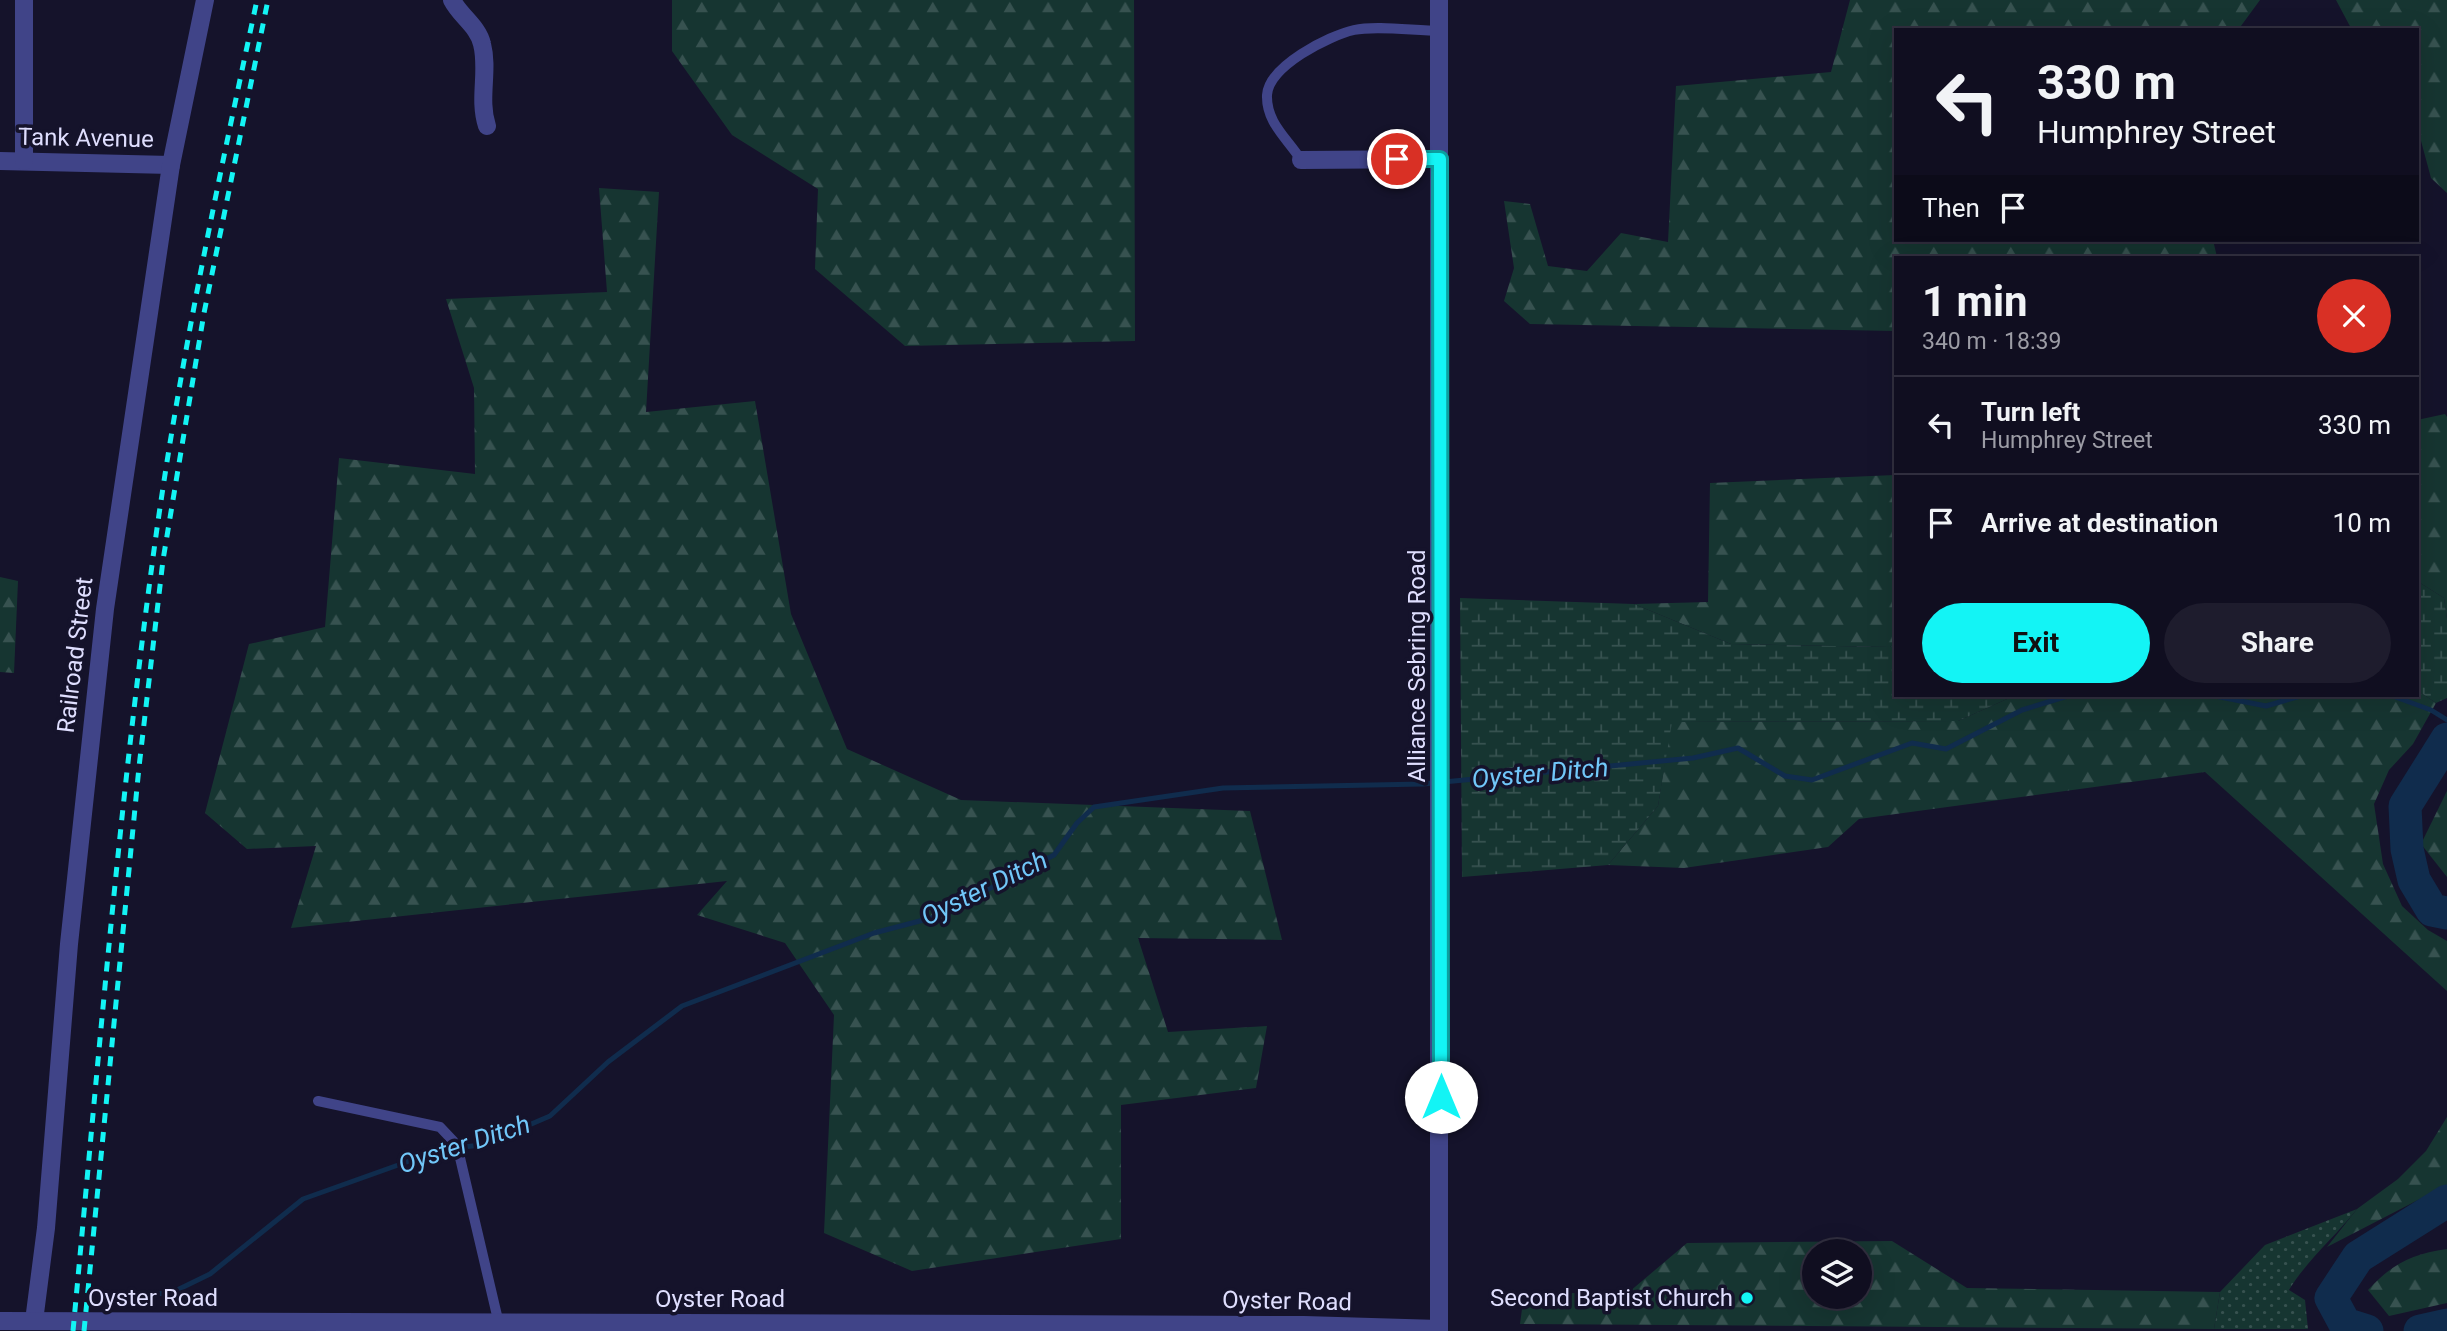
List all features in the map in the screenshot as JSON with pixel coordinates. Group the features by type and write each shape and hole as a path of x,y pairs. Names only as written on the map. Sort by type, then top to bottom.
{"street":[{"path":"24,0 24,161"},
{"name":"Railroad Street","path":"34,1321 46,1228 72,916 105,609 171,165 205,0"},
{"path":"452,0 479,34 483,45 483,114 487,125"},
{"name":"Alliance Sebring Road","path":"1439,0 1442,765 1439,1330"},
{"path":"1301,160 1440,159"},
{"name":"Tank Avenue","path":"0,161 171,165"},
{"name":"Oyster Road","path":"0,1321 1439,1330"}],"lane":[{"path":"1301,160 1294,148 1276,131 1267,95 1277,75 1302,52 1354,30 1440,31"},
{"path":"318,1101 440,1126 457,1145 499,1324"}],"green space":[{"path":"672,0 1134,0 1135,341 905,346 815,269 818,189 732,135 672,51"},
{"path":"1850,0 2260,0 2239,28 1894,28 1894,242 2213,242 2217,256 1894,256 1894,331 1530,324 1504,301 1514,268 1504,201 1530,204 1548,266 1587,271 1621,233 1668,242 1676,86 1831,72"},
{"path":"2336,0 2447,0 2447,193 2431,178 2419,133 2419,28 2351,28"},
{"path":"599,188 659,192 646,412 755,401 791,614 847,749 961,800 1250,811 1282,940 1138,938 1168,1032 1267,1026 1256,1088 1121,1105 1121,1239 912,1271 824,1233 834,1015 785,943 697,915 727,881 291,928 316,846 247,849 205,813 249,644 325,627 339,458 475,474 474,388 446,299 607,292"},
{"path":"2445,414 2447,417 2447,619 2444,598 2419,582 2419,420"},
{"path":"1894,475 1894,644 1890,647 1731,644 1634,604 1708,602 1710,483"},
{"path":"0,577 18,581 14,673 0,672"},
{"path":"2419,582 2444,598 2447,619 2447,698 2436,703 2419,691"},
{"path":"1460,598 1634,604 1731,644 1890,647 1894,644 1894,697 2012,697 1958,721 1672,722 1658,806 1608,865 1462,877"},
{"path":"2419,691 2436,703 2413,744 2389,770 2374,804 2383,864 2402,906 2428,930 2447,941 2447,991 2205,772 1859,819 1828,847 1684,868 1608,865 1658,806 1671,722 1958,721 2012,697 2419,697"},
{"path":"2447,791 2447,877 2421,844"},
{"path":"2447,1117 2447,1185 2327,1247 2357,1209 2398,1179 2426,1151"},
{"path":"2357,1209 2289,1290 2305,1300 2308,1329 2214,1329 2220,1292 2265,1245"},
{"path":"1872,1241 1892,1241 1967,1288 2220,1292 2214,1329 1520,1324 1524,1294 1629,1292 1687,1243 1802,1242 1802,1309 1872,1309"},
{"path":"2447,1249 2447,1303 2389,1316 2368,1290 2385,1273 2403,1262"}],"waterway":[{"name":"Oyster Ditch","path":"113,1296 171,1293 210,1274 303,1199 443,1149 482,1145 550,1116 608,1062 682,1006 874,933 935,917 1054,855 1077,823 1094,807 1223,788 1423,784 1693,758 1738,748 1785,776 1812,780 1912,743 1946,749 2022,710 2064,697"},
{"name":"Oyster Ditch","path":"2220,697 2266,706 2297,697"},
{"name":"Oyster Ditch","path":"2395,697 2431,710 2447,720"},
{"path":"2447,739 2405,806 2407,849 2414,880 2432,910 2447,913"},
{"path":"2367,1331 2345,1324 2331,1298 2358,1257 2447,1201"},
{"path":"2420,1331 2447,1325"}],"railway":[{"path":"73,1331 118,852 152,565 186,352 257,0"},
{"path":"84,1331 139,767 163,560 204,313 268,0"}],"place":[{"name":"Second Baptist Church","path":"1747,1298"}],"route":[{"path":"1397,159 1440,159 1441,1097"}]}
